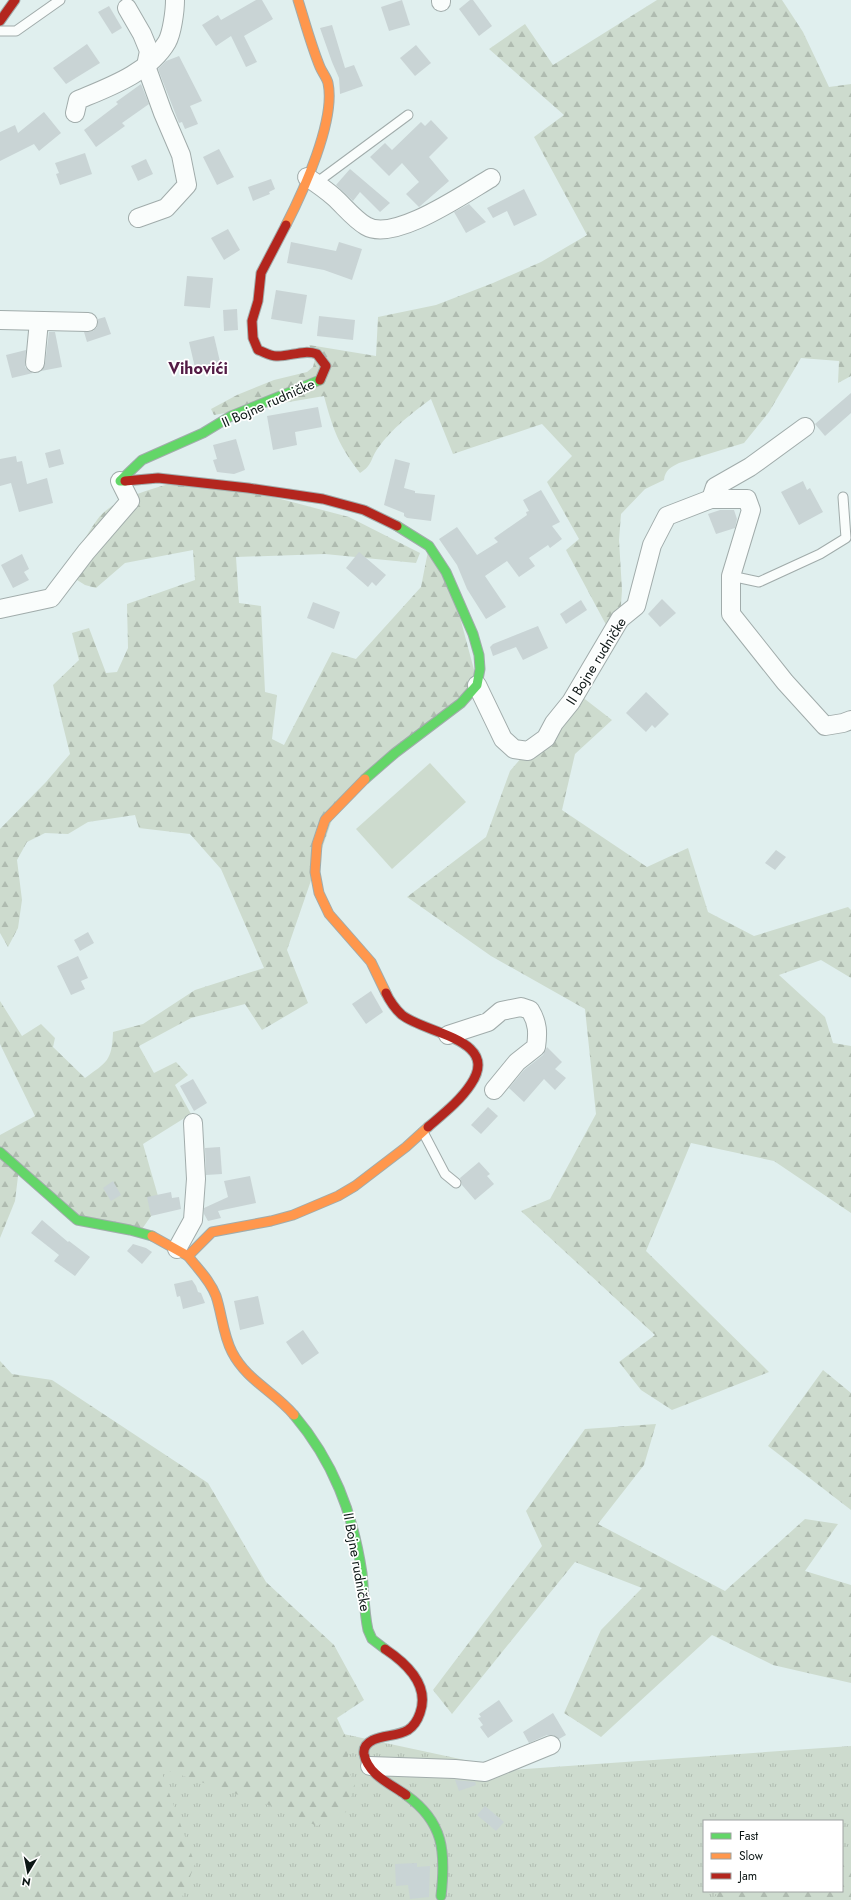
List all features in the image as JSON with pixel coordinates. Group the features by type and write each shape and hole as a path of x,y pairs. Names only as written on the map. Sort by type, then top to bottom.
{"street":[{"path":"0,21 15,0"},
{"path":"75,113 78,100 102,90 146,66 168,41 175,10 175,0"},
{"name":"II Bojne rudničke","path":"120,481 142,460 203,433 231,416 320,380 326,366 322,356 315,351 275,356 258,350 252,338 252,321 258,301 261,273 311,180 325,130 328,109 328,83 320,66 298,0"},
{"path":"127,8 142,34 149,51 146,66 163,113 181,155 187,185 166,208 138,218"},
{"path":"311,180 332,195 366,226 376,229 395,228 425,217 491,178"},
{"path":"0,320 88,322"},
{"path":"35,363 39,321"},
{"path":"711,499 715,487 750,467 805,427"},
{"path":"0,609 51,598 86,552 130,501 120,481 158,478 248,488 323,499 364,510 385,519 429,546 446,572 476,644 480,669 477,685 461,703 395,753 351,792 325,820 317,844 315,872 319,893 329,914 370,962 388,998 402,1015 429,1029 448,1035 474,1052 479,1062 478,1070 471,1084 455,1103 423,1132 355,1186 338,1196 293,1215 271,1221 212,1232 183,1252"},
{"name":"II Bojne rudničke","path":"477,685 503,739 514,749 528,751 537,745 546,738 554,723 571,702 620,618 636,606 652,545 667,516 711,499 747,499 751,510 731,576 731,614 785,682 826,726 843,724 851,720"},
{"path":"448,1035 488,1022 501,1011 521,1008 530,1010 536,1019 538,1032 536,1048 518,1062 494,1090"},
{"path":"183,1252 193,1220 196,1179 193,1123"},
{"name":"II Bojne rudničke","path":"0,1152 77,1220 90,1225 140,1232 183,1252 212,1288 231,1351 246,1373 279,1399 294,1415 311,1436 328,1462 347,1506 360,1561 370,1635 380,1646 410,1669 422,1692 421,1710 415,1723 407,1731 382,1736 370,1741 365,1749 364,1758 380,1779 400,1791 428,1814 435,1824 442,1864 443,1879 441,1896"},
{"path":"370,1766 455,1769 485,1772 551,1745"}],"lane":[{"path":"0,31 16,31 60,0"},
{"path":"311,180 408,115"},
{"path":"731,576 759,582 820,554 846,538 843,497"},
{"path":"423,1132 445,1174 456,1182"}],"green space":[{"path":"657,0 782,0 803,32 829,87 851,84 851,376 838,383 839,361 801,358 769,412 744,443 673,466 667,471 664,480 645,489 621,514 619,540 622,590 620,619 611,634 566,550 579,539 547,482 572,456 542,424 453,454 431,399 396,427 375,452 367,467 360,473 342,446 330,419 324,396 214,415 211,409 237,395 274,380 307,372 313,367 315,359 309,345 376,356 378,317 436,305 493,283 541,262 587,235 534,137 564,115 489,49 525,24 553,65"},
{"path":"197,477 349,517 420,553 416,563 325,554 236,557 239,603 261,606 265,692 277,695 272,739 284,745 332,652 356,659 421,587 429,546 450,580 477,681 336,808 287,950 308,1003 262,1030 245,1004 191,1018 139,1046 154,1073 176,1062 188,1075 175,1085 191,1114 143,1144 160,1203 140,1232 90,1225 19,1168 15,1201 0,1238 0,1135 35,1116 0,1044 0,1001 22,1036 41,1024 55,1038 53,1047 85,1078 107,1060 110,1055 113,1032 143,1024 195,990 264,968 221,869 190,834 139,828 135,815 88,822 68,834 45,833 27,842 17,860 22,900 18,928 8,947 0,933 0,829 46,782 70,754 53,685 79,660 72,633 89,628 106,673 117,672 128,648 127,604 195,580 193,550 125,563 96,588 85,585 66,573 88,533 97,520 115,504 157,487"},
{"path":"577,693 612,720 575,754 562,810 647,867 688,848 708,912 754,936 848,907 851,910 851,978 821,960 779,975 825,1017 833,1043 851,1046 851,1213 774,1161 691,1143 646,1251 769,1372 672,1410 641,1390 619,1362 655,1335 521,1211 550,1199 596,1114 585,1009 491,956 407,897 486,837 510,771"},
{"path":"430,763 466,802 392,869 356,829"},
{"path":"0,1361 12,1374 52,1380 208,1483 266,1582 334,1645 364,1700 337,1718 349,1744 347,1767 355,1785 346,1812 317,1826 280,1809 160,1768 195,1864 181,1900 0,1900"},
{"path":"823,1370 851,1393 851,1510 768,1446"},
{"path":"656,1424 644,1465 598,1524 725,1591 805,1519 838,1524 805,1571 851,1585 851,1683 773,1665 712,1635 601,1737 564,1713 601,1630 642,1588 575,1562 452,1714 433,1690 542,1546 526,1511 585,1429"},
{"path":"0,1603 251,1714 511,1770 851,1746 851,1900 0,1900"},
{"path":"851,1858 851,1900 713,1900 718,1892 843,1892 843,1859"}],"building":[{"path":"256,0 262,0 273,19 244,36 257,62 246,67 231,36 216,46 202,25 218,15 221,20"},
{"path":"402,0 410,25 389,31 381,7"},
{"path":"470,0 473,0 492,26 479,36 459,9"},
{"path":"109,6 122,28 112,34 98,12"},
{"path":"332,25 345,68 354,65 363,86 340,94 339,78 320,28"},
{"path":"87,44 100,63 66,84 53,68"},
{"path":"416,45 431,63 415,76 400,58"},
{"path":"179,56 202,101 190,106 198,124 185,129 182,122 179,123 158,69 166,61"},
{"path":"141,84 149,104 122,123 125,126 96,147 84,130 118,104 116,102"},
{"path":"44,112 61,133 39,151 34,144 0,161 0,132 15,125 18,133"},
{"path":"431,120 448,138 429,157 449,181 419,207 406,194 419,182 402,163 389,176 370,157 385,143 392,150 421,122 425,126"},
{"path":"219,149 234,177 217,185 203,157"},
{"path":"85,153 92,174 60,185 56,174 59,173 55,163"},
{"path":"146,159 153,174 138,181 131,166"},
{"path":"350,169 390,203 380,212 360,192 353,201 336,185"},
{"path":"271,179 275,189 269,192 270,194 253,201 248,187"},
{"path":"524,189 537,215 514,226 507,211 493,218 487,208"},
{"path":"469,204 486,222 466,233 454,212"},
{"path":"228,229 240,250 224,260 211,238"},
{"path":"291,242 336,251 339,242 362,249 352,280 324,270 287,263"},
{"path":"187,276 213,278 210,308 184,306"},
{"path":"276,290 307,295 302,324 271,319"},
{"path":"237,309 238,330 224,331 223,310"},
{"path":"319,316 355,320 353,340 317,336"},
{"path":"105,317 111,334 87,342 84,332 93,331 97,327 98,319"},
{"path":"49,332 55,332 62,367 41,371 45,364"},
{"path":"214,336 221,366 196,372 189,342"},
{"path":"26,350 25,367 33,373 12,378 6,355"},
{"path":"851,393 851,413 825,436 815,424"},
{"path":"318,407 322,427 295,432 297,445 273,450 267,416"},
{"path":"236,439 245,470 234,474 217,472 213,460 217,459 213,445"},
{"path":"60,449 64,464 49,468 45,453"},
{"path":"16,456 17,462 22,461 27,484 47,478 53,503 19,512 11,483 0,486 0,459"},
{"path":"395,459 410,463 404,488 415,491 415,493 435,495 431,521 407,518 404,516 404,513 384,505"},
{"path":"803,481 807,490 810,488 823,512 799,525 781,492"},
{"path":"541,490 560,522 552,526 562,539 550,548 548,545 529,558 535,566 519,577 507,561 485,576 506,607 486,619 467,589 457,565 439,539 457,527 477,555 498,542 494,538 527,515 526,512 529,511 523,500"},
{"path":"720,510 734,510 737,519 735,528 716,534 708,514"},
{"path":"359,552 386,575 376,586 372,582 368,587 346,568"},
{"path":"22,554 29,569 24,572 29,580 13,588 1,565"},
{"path":"662,599 676,613 660,627 648,614"},
{"path":"581,600 587,610 566,624 560,614"},
{"path":"313,602 340,612 334,629 307,618"},
{"path":"538,626 548,648 523,660 516,647 493,656 490,647 493,644"},
{"path":"646,692 669,714 655,728 652,725 646,732 626,713"},
{"path":"776,850 786,857 775,870 765,863"},
{"path":"88,932 94,943 80,951 74,940"},
{"path":"78,956 88,978 81,981 85,989 71,995 57,966"},
{"path":"371,991 383,1012 366,1024 352,1004"},
{"path":"547,1047 562,1062 555,1069 566,1078 555,1090 544,1079 524,1102 509,1088 524,1070 543,1055"},
{"path":"193,1079 207,1103 194,1111 180,1086"},
{"path":"488,1107 498,1116 481,1134 471,1125"},
{"path":"220,1147 222,1174 206,1175 205,1148"},
{"path":"479,1162 490,1174 487,1176 494,1184 475,1200 462,1185 460,1178"},
{"path":"250,1176 256,1203 218,1211 221,1218 208,1221 204,1214 204,1208 228,1197 224,1181"},
{"path":"113,1181 121,1195 111,1201 103,1188"},
{"path":"171,1192 172,1198 179,1197 181,1209 151,1216 147,1197"},
{"path":"42,1220 68,1242 69,1241 90,1257 75,1276 54,1261 59,1255 31,1233"},
{"path":"133,1244 146,1248 152,1252 142,1264 127,1251"},
{"path":"192,1280 198,1292 201,1293 205,1303 183,1309 180,1296 177,1297 174,1284"},
{"path":"258,1296 264,1324 240,1330 234,1301"},
{"path":"303,1330 319,1353 302,1365 286,1342"},
{"path":"499,1700 513,1721 488,1738 480,1727 483,1725 478,1718 481,1717 479,1714"},
{"path":"553,1713 566,1735 559,1739 553,1735 547,1735 529,1743 523,1732"},
{"path":"455,1780 475,1782 476,1785 459,1791"},
{"path":"485,1806 504,1822 496,1831 477,1815"},
{"path":"417,1863 417,1867 430,1866 429,1897 410,1899 408,1885 396,1886 395,1864"}],"traffic: fast":[{"path":"125,481 120,481 142,460 203,433 231,416 320,380"},
{"path":"365,779 395,753 461,703 477,685 480,669 479,655 473,634 446,572 429,546 397,526"},
{"path":"0,1152 77,1220 130,1230 152,1236"},
{"path":"294,1415 320,1451 330,1469 347,1509 353,1529 362,1573 368,1630 372,1639 385,1649"},
{"path":"406,1795 419,1805 428,1816 440,1839 443,1865 441,1896"}],"traffic: slow":[{"path":"286,225 301,194 316,156 323,135 329,98 328,83 317,59 298,0"},
{"path":"365,779 325,820 317,844 315,872 319,893 329,914 371,962 386,993"},
{"path":"152,1236 188,1256 212,1232 271,1221 293,1215 338,1196 355,1186 406,1147 428,1127"},
{"path":"188,1256 207,1280 216,1296 227,1339 238,1362 245,1371 278,1399 294,1415"}],"traffic: jam":[{"path":"0,21 15,0"},
{"path":"286,225 261,273 258,301 252,321 253,338 258,350 272,355 281,356 307,352 317,354 326,366 320,380"},
{"path":"125,481 158,478 248,488 323,499 364,510 397,526"},
{"path":"386,993 393,1005 402,1015 413,1022 457,1040 469,1047 476,1057 478,1069 467,1090 457,1102 428,1127"},
{"path":"385,1649 401,1661 414,1676 422,1693 422,1703 418,1718 408,1730 371,1741 365,1747 364,1754 370,1768 375,1773 387,1783 406,1795"}],"district":[{"name":"Vihovići","path":"198,368"}]}
